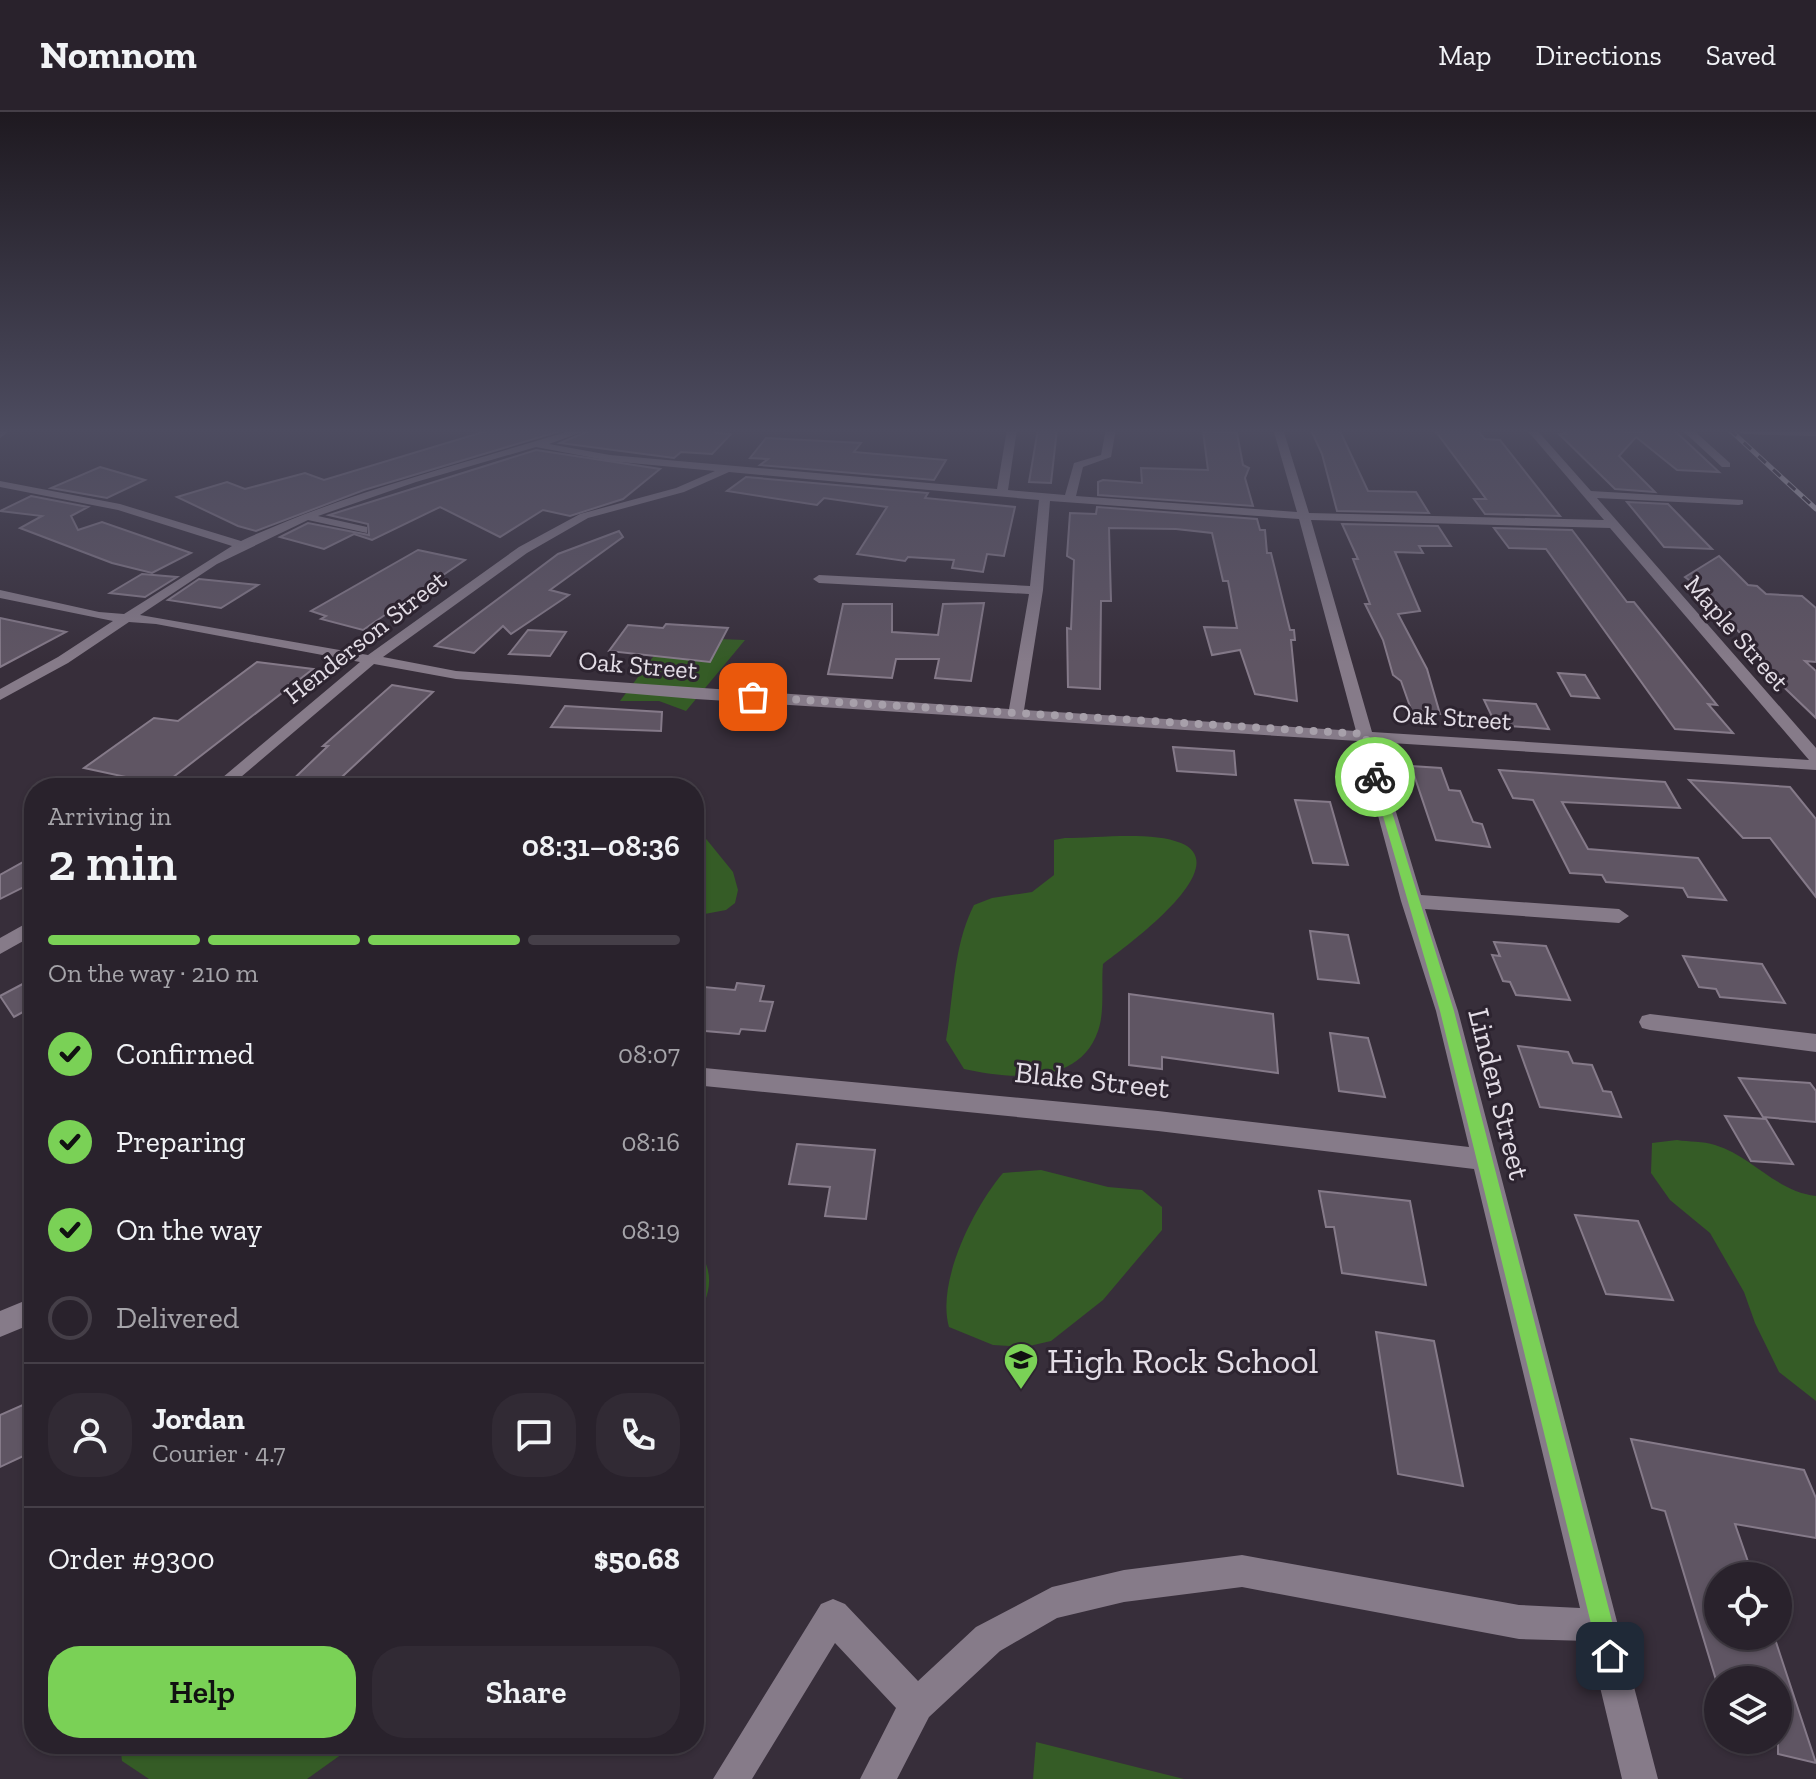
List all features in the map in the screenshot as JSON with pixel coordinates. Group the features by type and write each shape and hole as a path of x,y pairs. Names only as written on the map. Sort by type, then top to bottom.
{"street":[{"path":"119,507 243,545"},
{"path":"0,695 56,666 186,578 243,545 330,507"},
{"name":"Henderson Street","path":"230,778 374,657 523,550 584,516 618,507"},
{"path":"1016,711 1036,590 1044,507"},
{"path":"1177,507 1304,516 1610,524"},
{"name":"Linden Street","path":"1301,507 1411,901 1447,1011 1640,1779"},
{"name":"Maple Street","path":"1596,507 1816,758"},
{"path":"306,516 363,530"},
{"path":"819,579 1036,590"},
{"name":"Oak Street","path":"0,594 52,608 110,617 132,617 374,657 456,675 695,694 1016,711 1182,726 1365,734 1816,765"},
{"path":"1411,901 1619,916"},
{"path":"0,947 24,932"},
{"path":"1650,1022 1816,1043"},
{"name":"Blake Street","path":"704,1077 1158,1121 1482,1159"},
{"path":"0,1324 24,1314"},
{"path":"878,1779 917,1705 988,1639 1052,1603 1124,1586 1242,1571 1519,1622 1603,1625"},
{"path":"731,1779 833,1616 917,1705"}],"green space":[{"path":"668,637 745,640 686,711 659,701 620,701"},
{"path":"704,836 733,872 738,890 735,903 726,910 704,914"},
{"path":"1140,836 1169,839 1181,843 1195,855 1195,870 1186,888 1170,907 1103,964 1098,1031 1089,1049 1076,1062 1060,1070 1022,1076 964,1069 946,1040 958,954 967,921 974,905 992,898 1032,892 1054,875 1054,840"},
{"path":"1677,1140 1710,1144 1728,1150 1776,1181 1801,1193 1816,1196 1816,1401 1779,1372 1744,1292 1710,1233 1670,1200 1651,1173 1652,1143"},
{"path":"1041,1170 1108,1187 1142,1190 1162,1207 1162,1230 1103,1300 1051,1341 1025,1347 993,1345 949,1327 946,1309 953,1267 980,1205 1003,1173"},
{"path":"704,1260 709,1274 704,1303"},
{"path":"1036,1742 1184,1779 1033,1779"},
{"path":"121,1754 342,1754 307,1779 149,1779 122,1761"}],"building":[{"path":"9,507 88,507 71,516 78,530 102,522 191,553 152,573 112,563 20,528 42,516 0,511"},
{"path":"198,507 320,507 256,531"},
{"path":"355,507 599,507 570,516 543,510 500,537 440,507 372,540 354,534 324,549 280,537 308,523 369,535 368,524 329,515"},
{"path":"887,507 1015,507 1004,556 987,554 983,572 952,568 954,560 908,557 905,561 857,554"},
{"path":"1097,507 1257,519 1260,530 1265,530 1267,553 1271,553 1290,630 1294,630 1295,640 1291,640 1297,701 1255,694 1240,650 1212,655 1204,627 1237,628 1228,581 1223,581 1212,533 1176,529 1109,528 1111,601 1101,601 1100,689 1068,687 1067,628 1071,629 1074,560 1067,556 1070,513 1096,514"},
{"path":"1336,507 1425,507 1429,513 1337,511"},
{"path":"1480,507 1553,507 1560,516 1485,514"},
{"path":"1631,507 1671,507 1712,549 1664,547"},
{"path":"1342,524 1438,526 1451,546 1419,546 1423,553 1395,552 1420,611 1398,614 1427,669 1440,714 1412,712 1401,681 1393,675 1383,640 1365,604 1370,604 1353,559 1358,559"},
{"path":"1494,528 1572,530 1627,602 1634,602 1717,705 1708,704 1733,733 1675,729 1546,549 1509,548"},
{"path":"619,531 623,537 550,590 569,595 511,634 503,626 474,653 435,646 558,554"},
{"path":"418,550 465,560 363,630 321,619 326,616 311,611"},
{"path":"1719,556 1748,585 1757,586 1766,594 1802,596 1816,608 1816,662 1805,661 1816,671 1816,718 1772,676 1776,676 1750,650 1755,650 1702,590 1685,577"},
{"path":"142,574 177,577 145,597 110,593"},
{"path":"199,579 258,585 221,608 168,600"},
{"path":"984,603 971,681 935,678 939,659 896,659 892,678 828,674 843,604 892,604 892,632 938,635 943,604"},
{"path":"0,618 66,632 0,667"},
{"path":"666,624 728,628 710,662 609,651 628,625 663,628"},
{"path":"528,630 566,632 550,656 509,654"},
{"path":"257,662 313,669 172,778 130,778 84,768 154,718 178,721"},
{"path":"1558,673 1585,675 1599,698 1571,696"},
{"path":"392,685 433,692 341,778 294,778 328,746 323,746"},
{"path":"1484,700 1536,704 1549,729 1496,725"},
{"path":"565,706 662,712 661,731 551,727"},
{"path":"1173,747 1234,751 1236,775 1177,771"},
{"path":"1411,766 1441,768 1449,790 1460,791 1473,822 1482,824 1490,847 1436,840"},
{"path":"1499,770 1665,782 1680,808 1562,802 1588,849 1698,858 1726,900 1688,897 1683,888 1606,882 1602,875 1570,873 1533,800 1513,798"},
{"path":"1689,780 1790,787 1816,819 1816,897 1770,838 1743,838"},
{"path":"1295,800 1330,802 1348,865 1313,863"},
{"path":"24,862 24,887 0,899 0,875"},
{"path":"1310,931 1348,935 1359,983 1318,979"},
{"path":"1494,942 1546,946 1570,1000 1516,995 1510,982 1503,981 1492,955 1500,956"},
{"path":"1683,956 1762,964 1785,1003 1720,997 1716,989 1699,987"},
{"path":"24,983 24,1012 14,1017 0,996"},
{"path":"737,983 764,986 760,1001 773,1002 765,1031 741,1029 739,1034 704,1031 704,987 735,990"},
{"path":"1129,994 1273,1014 1278,1073 1162,1057 1162,1069 1129,1065"},
{"path":"1330,1033 1368,1038 1385,1097 1339,1091"},
{"path":"1518,1046 1568,1052 1573,1063 1592,1065 1603,1091 1611,1092 1621,1117 1540,1107"},
{"path":"1739,1078 1810,1083 1816,1091 1816,1122 1763,1117"},
{"path":"1725,1116 1766,1119 1793,1164 1751,1161"},
{"path":"797,1144 875,1150 866,1219 825,1216 830,1187 789,1184"},
{"path":"1319,1191 1410,1201 1426,1285 1342,1273 1334,1227 1326,1227"},
{"path":"1575,1215 1638,1221 1673,1300 1606,1294"},
{"path":"1376,1332 1434,1341 1463,1486 1398,1474"},
{"path":"24,1404 24,1456 0,1467 0,1415"},
{"path":"1631,1439 1804,1470 1816,1498 1816,1538 1735,1524 1748,1562 1704,1562 1704,1640 1665,1511 1652,1508"},
{"path":"1707,1650 1779,1650 1784,1666 1712,1666"},
{"path":"1792,1690 1816,1763 1778,1754 1792,1754"}],"way so far":[{"path":"753,697 1016,711 1182,726 1365,734 1375,777"}],"place":[{"name":"High Rock School","path":"1021,1391"}],"route":[{"path":"1375,777 1447,1011 1610,1656"}]}
